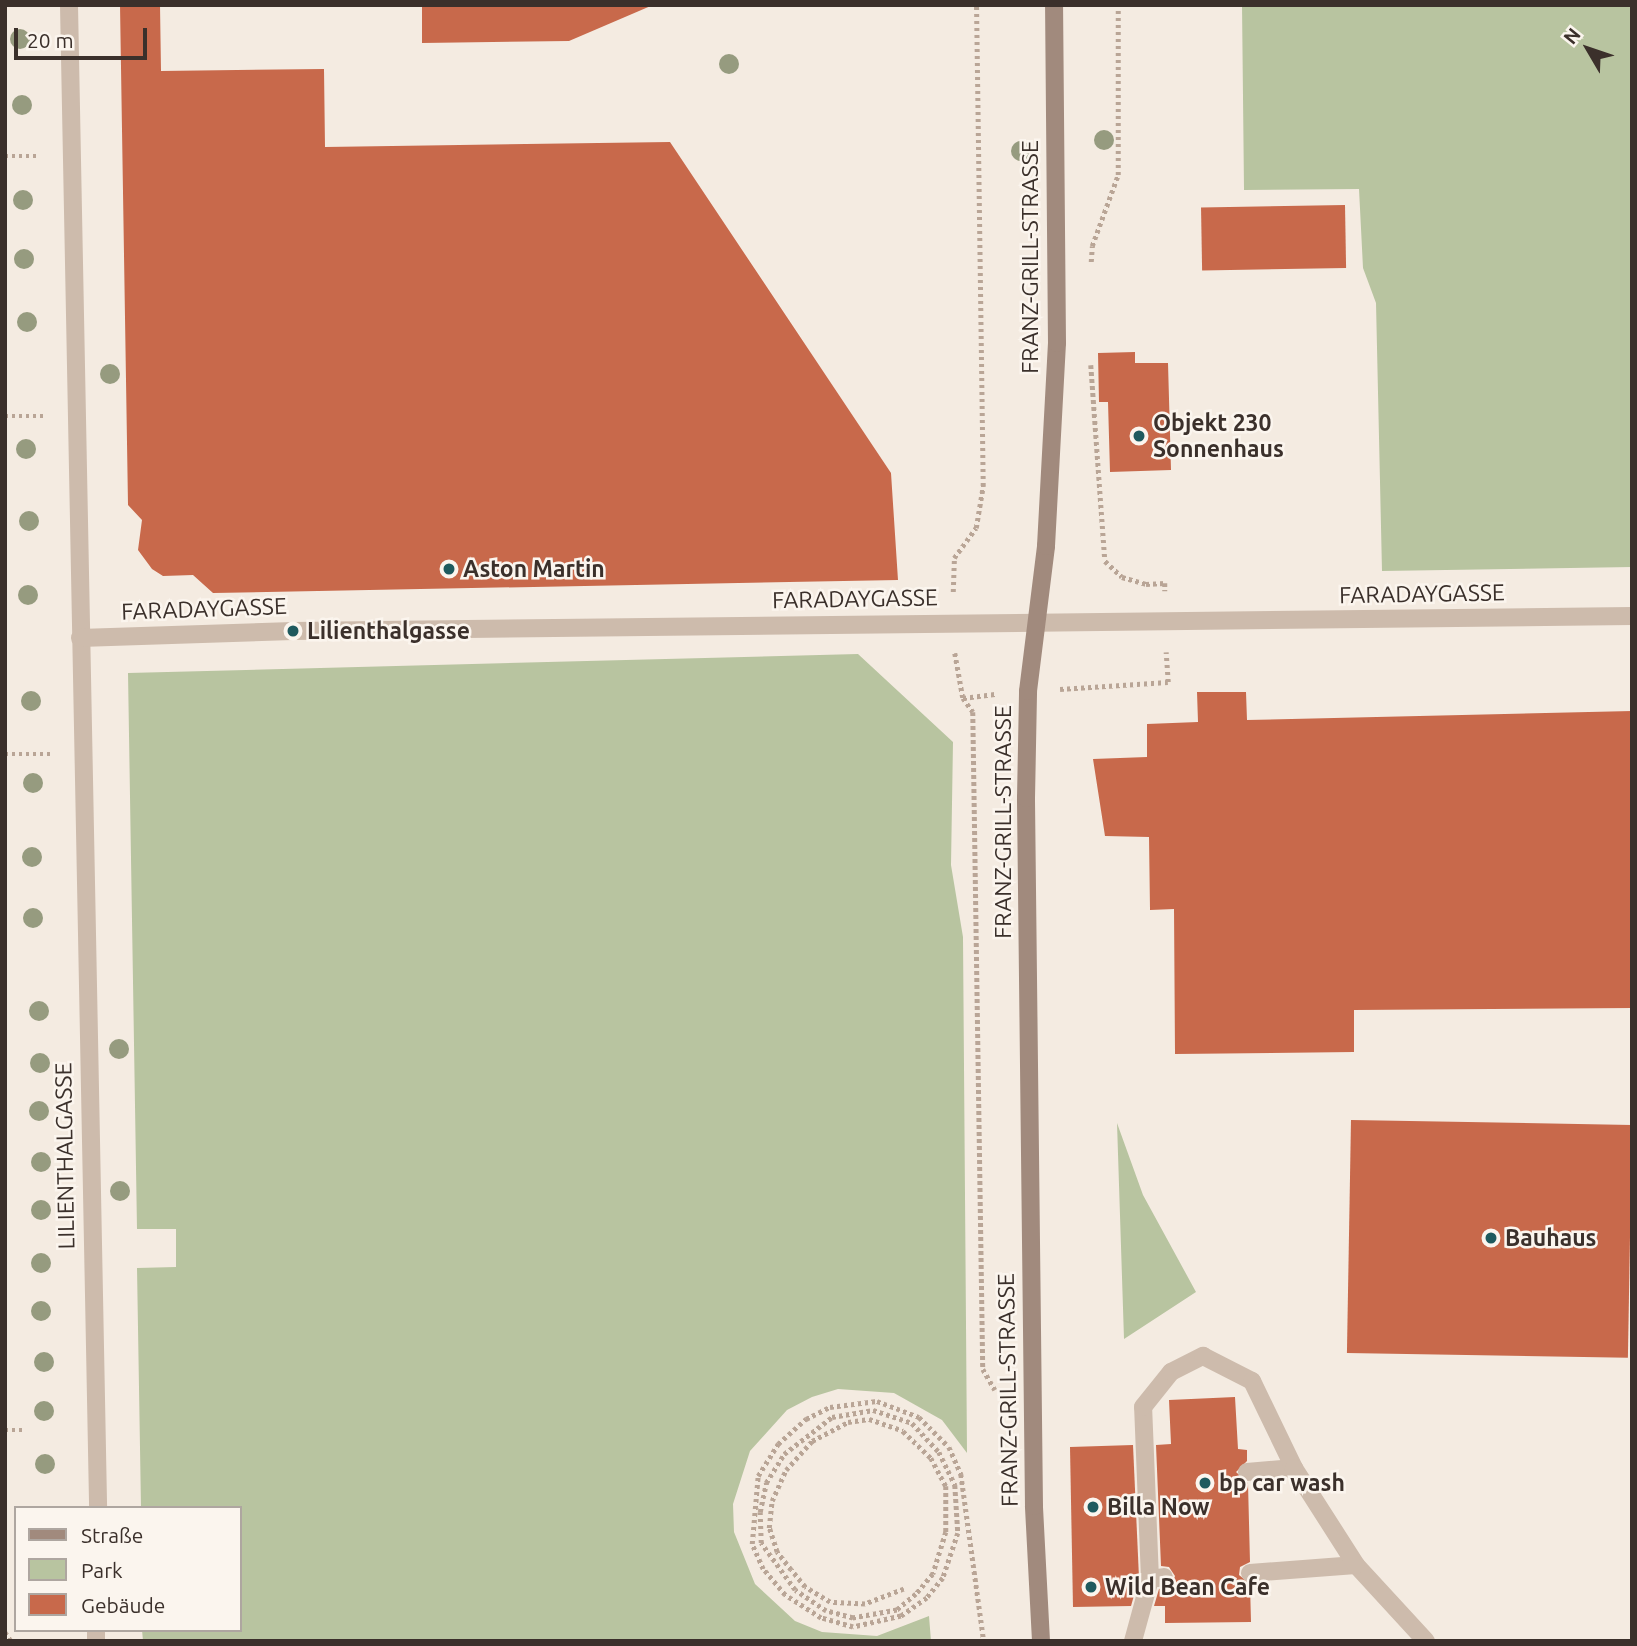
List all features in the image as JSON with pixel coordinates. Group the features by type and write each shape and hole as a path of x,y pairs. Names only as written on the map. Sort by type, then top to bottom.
{"street":[{"name":"LILIENTHALGASSE","path":"69,5 80,754 98,1506"},
{"name":"FRANZ-GRILL-STRASSE","path":"1041,1641 1034,1506 1026,799 1028,691 1046,546 1056,344 1054,5"},
{"name":"FARADAYGASSE","path":"80,638 952,622 1037,624 1632,616"},
{"path":"1133,1641 1157,1578 1154,1471 1143,1407 1171,1372 1203,1356 1252,1381 1294,1468 1356,1564 1426,1641"},
{"path":"1247,1472 1294,1468"},
{"path":"1250,1573 1356,1564"}],"path":[{"path":"976,5 982,486 976,528 954,558 952,622 963,698 973,712 984,1369 995,1390"},
{"path":"1091,273 1092,246 1118,175 1118,5"},
{"path":"963,698 1168,682 1164,621 1165,583 1146,584 1122,577 1105,561 1090,354"},
{"path":"5,416 75,416"},
{"path":"5,754 80,754"},
{"path":"904,1589 865,1604 830,1602 805,1587 777,1552 769,1528 772,1501 786,1470 803,1450 848,1422 869,1419 904,1431 931,1458 946,1486 946,1532 933,1574 916,1594 897,1610 853,1618 826,1611 795,1590 761,1544 760,1512 766,1483 784,1454 832,1417 873,1410 912,1423 939,1452 955,1485 958,1533 943,1578 927,1598 901,1616 853,1627 821,1618 785,1595 763,1569 752,1544 758,1476 778,1444 806,1419 830,1407 877,1401 919,1416 949,1447 961,1474 984,1641"},
{"path":"5,1430 23,1430"},
{"path":"5,1632 11,1641"}],"green space":[{"path":"1242,5 1632,5 1632,567 1382,571 1376,303 1363,268 1359,189 1244,190"},
{"path":"858,654 953,742 951,865 963,937 967,1453 942,1420 894,1393 838,1389 812,1397 787,1410 750,1451 733,1504 734,1532 755,1584 795,1621 822,1632 877,1636 929,1616 931,1641 143,1641 142,1632 242,1632 242,1506 141,1506 137,1268 176,1267 176,1229 137,1229 128,673"},
{"path":"1117,1123 1143,1195 1196,1292 1124,1339"}],"building":[{"path":"120,5 160,5 161,71 324,69 325,147 670,142 891,473 898,580 213,593 193,575 163,576 152,569 138,550 142,520 128,505"},
{"path":"422,5 653,5 569,41 422,43"},
{"path":"1345,205 1346,268 1202,271 1201,208"},
{"name":"Objekt 230 Sonnenhaus","path":"1135,352 1135,363 1168,363 1171,470 1110,472 1108,402 1099,402 1098,353"},
{"path":"1197,692 1246,692 1247,720 1632,711 1632,1008 1354,1010 1354,1052 1175,1054 1174,909 1150,910 1149,837 1105,836 1093,759 1147,757 1147,724 1198,722"},
{"name":"Bauhaus","path":"1351,1120 1632,1125 1628,1358 1347,1353"},
{"path":"1235,1397 1238,1449 1247,1450 1247,1461 1236,1472 1248,1483 1250,1562 1240,1567 1239,1575 1250,1584 1251,1622 1165,1623 1165,1606 1154,1606 1159,1589 1172,1585 1175,1576 1169,1567 1161,1566 1156,1445 1171,1444 1169,1400"},
{"path":"1133,1445 1139,1578 1131,1606 1073,1607 1070,1447"}],"place":[{"name":"Objekt 230 Sonnenhaus","path":"1139,436"},
{"name":"Aston Martin","path":"449,569"},
{"name":"Lilienthalgasse","path":"293,631"},
{"name":"Bauhaus","path":"1491,1238"},
{"name":"bp car wash","path":"1205,1483"},
{"name":"Billa Now","path":"1093,1507"},
{"name":"Wild Bean Cafe","path":"1091,1587"}]}
